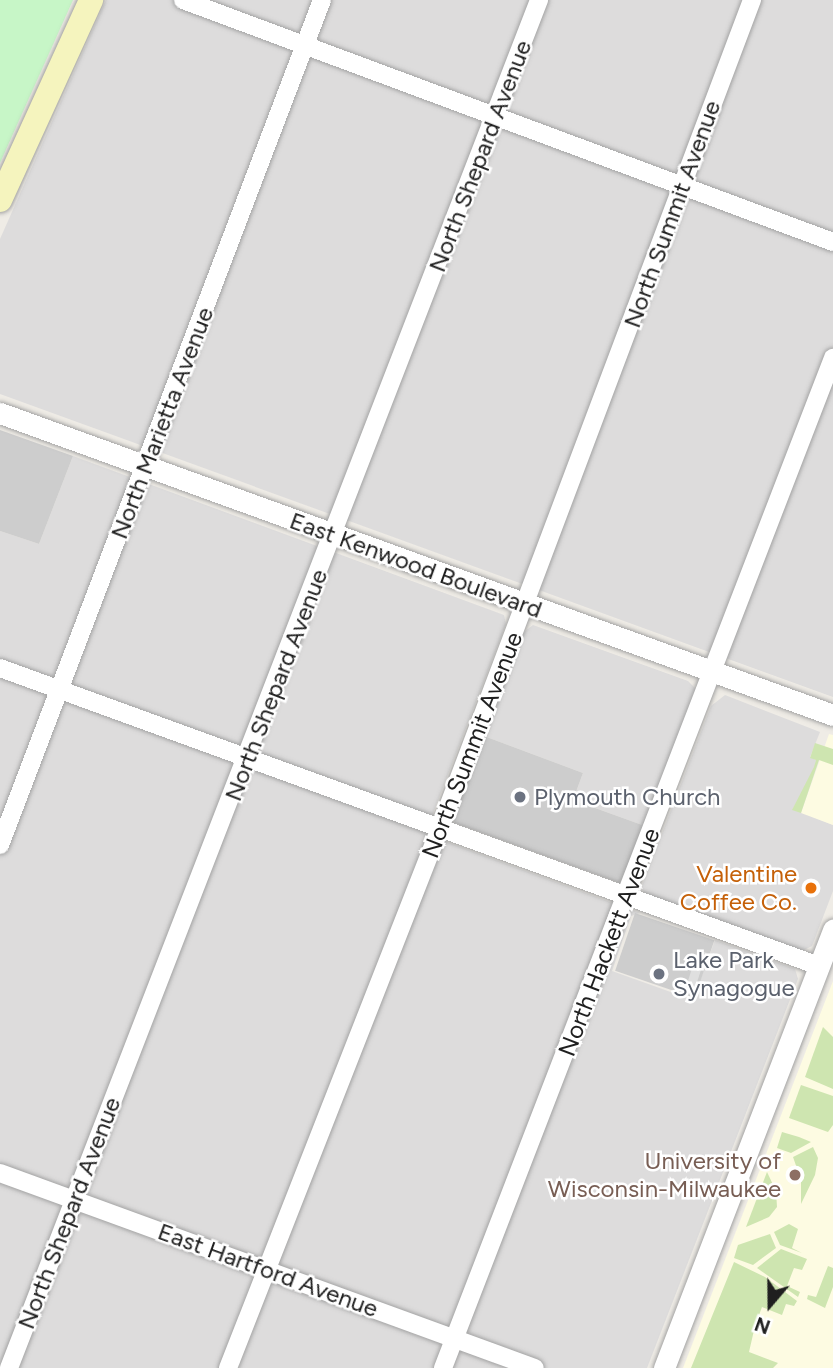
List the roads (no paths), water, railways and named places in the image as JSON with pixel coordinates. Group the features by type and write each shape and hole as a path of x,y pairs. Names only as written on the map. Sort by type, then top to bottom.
{"main road":[{"path":"0,200 91,0"}],"street":[{"path":"183,0 833,242"},
{"name":"North Marietta Avenue","path":"0,845 322,0"},
{"name":"North Shepard Avenue","path":"9,1368 248,760 539,0"},
{"name":"North Summit Avenue","path":"228,1368 440,829 752,0"},
{"name":"North Hackett Avenue","path":"443,1368 833,358"},
{"name":"East Kenwood Boulevard","path":"0,413 833,715"},
{"path":"0,668 819,966"},
{"path":"664,1368 833,929"},
{"name":"East Hartford Avenue","path":"0,1173 535,1368"}],"place":[{"name":"Plymouth Church","path":"520,797"},
{"name":"Valentine Coffee Co.","path":"811,888"},
{"name":"Lake Park Synagogue","path":"659,974"},
{"name":"University of Wisconsin-Milwaukee","path":"795,1175"}]}
